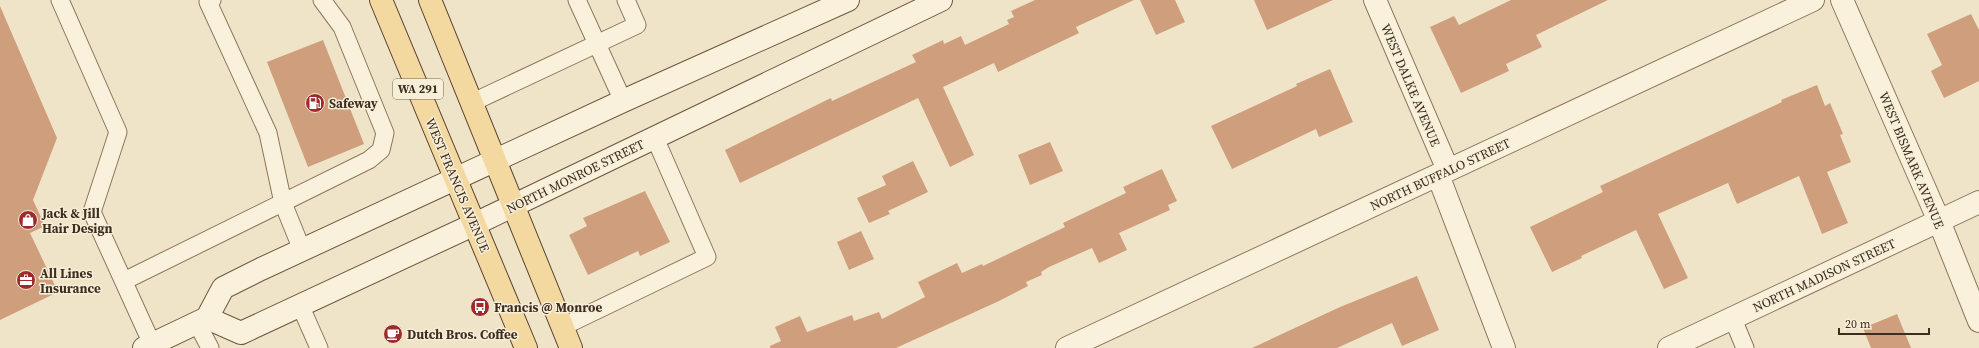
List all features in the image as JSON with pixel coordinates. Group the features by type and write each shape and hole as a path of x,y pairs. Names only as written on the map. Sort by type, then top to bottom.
{"main road":[{"name":"WEST FRANCIS AVENUE","path":"381,0 526,348"},
{"name":"WA 291","path":"430,0 570,348"}],"street":[{"path":"148,346 202,321 223,288 494,160 848,0"},
{"name":"NORTH MONROE STREET","path":"202,321 241,333 513,206 941,0"},
{"name":"WEST DALKE AVENUE","path":"1375,0 1443,173 1504,348"},
{"name":"NORTH BUFFALO STREET","path":"1067,348 1813,0"},
{"name":"WEST BISMARK AVENUE","path":"1842,0 1939,221 1979,321"},
{"name":"NORTH MADISON STREET","path":"1669,348 1979,202"}],"lane":[{"path":"60,0 118,132 92,212 124,281 148,346"},
{"path":"212,0 208,2 268,133 283,203 302,250"},
{"path":"124,281 368,160 381,150 385,134 342,27 322,0"},
{"path":"569,0 597,43"},
{"path":"577,0 623,101"},
{"path":"584,0 597,43"},
{"path":"471,103 637,25 626,0"},
{"path":"562,327 707,257 655,138"},
{"path":"300,305 319,348"},
{"path":"1733,319 1746,348"},
{"path":"202,321 210,348"}],"building":[{"path":"1035,0 1134,0 1076,27 1079,33 998,72 994,63 943,87 974,155 950,167 918,98 740,183 725,150 831,98 832,101 916,62 912,55 943,40 944,44 961,36 965,45 1009,24 1007,20 1014,17 1011,11"},
{"path":"1140,0 1175,0 1185,22 1156,35"},
{"path":"1254,0 1333,0 1267,30"},
{"path":"1511,0 1608,0 1536,35 1542,47 1506,64 1509,71 1461,93 1430,27 1454,16 1459,25"},
{"path":"0,6 57,138 33,200 45,226 30,233 58,292 0,320"},
{"path":"1971,14 1979,30 1979,81 1944,98 1931,71 1942,65 1927,34"},
{"name":"Safeway","path":"323,40 364,144 308,167 267,62"},
{"path":"1330,69 1353,122 1319,137 1316,129 1232,169 1211,126"},
{"path":"1817,85 1825,106 1830,103 1843,134 1840,135 1851,162 1827,172 1848,223 1822,234 1799,176 1737,204 1728,183 1658,214 1688,278 1664,289 1636,230 1581,256 1582,258 1552,272 1530,227 1603,192 1600,186 1782,102 1781,100"},
{"path":"1050,142 1063,171 1030,185 1018,155"},
{"path":"913,161 928,192 888,211 890,214 869,223 857,198 886,185 882,176"},
{"path":"1162,169 1177,201 1168,205 1170,210 1119,233 1127,250 1099,263 1092,248 1049,267 1041,272 1042,275 1026,282 1028,286 999,301 896,348 770,348 770,346 781,341 775,327 800,316 807,332 852,315 854,321 879,312 882,319 925,297 918,282 957,263 962,273 982,264 983,266 1065,227 1063,223 1126,193 1123,187"},
{"path":"645,191 670,242 640,256 638,251 588,275 569,235 587,226 583,218"},
{"path":"861,231 874,259 849,270 837,242"},
{"path":"1417,276 1439,330 1402,346 1392,323 1337,348 1252,348 1340,307"},
{"path":"1897,314 1911,348 1871,348 1863,328"}],"place":[{"name":"Safeway","path":"315,103"},
{"name":"Jack & Jill Hair Design","path":"28,220"},
{"name":"All Lines Insurance","path":"26,280"},
{"name":"Francis @ Monroe","path":"480,307"},
{"name":"Dutch Bros. Coffee","path":"393,334"}]}
